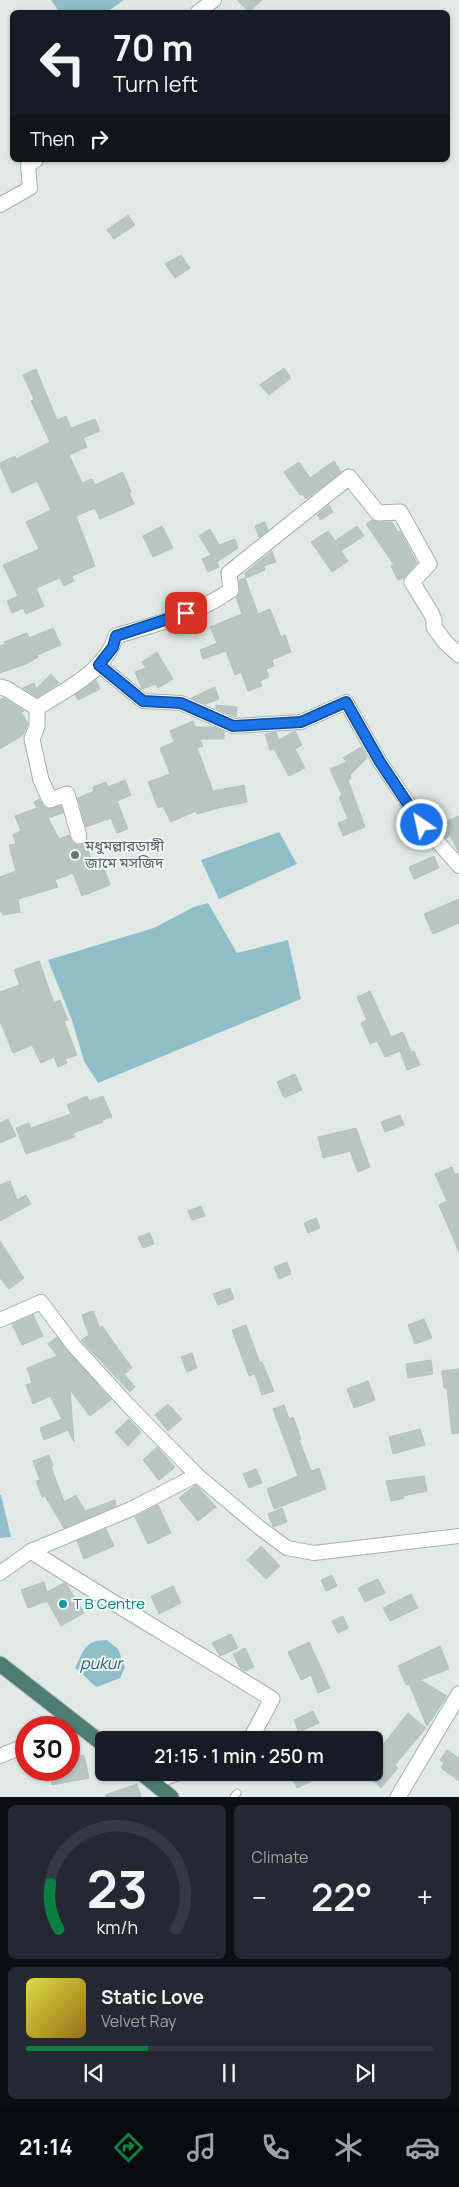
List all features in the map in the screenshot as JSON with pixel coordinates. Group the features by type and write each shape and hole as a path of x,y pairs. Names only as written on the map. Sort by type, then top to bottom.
{"highway":[{"path":"0,1664 61,1716"},
{"path":"80,1730 95,1739"},
{"path":"151,1781 171,1797"}],"street":[{"path":"201,10 214,0"},
{"path":"0,205 30,188 28,165 33,162"},
{"path":"36,708 90,674 113,647 116,636 170,620 218,600 231,590 229,573 349,477 378,513 400,512 429,564 412,582 434,620 434,627 445,642 459,655"},
{"path":"99,665 143,701 181,703 233,726 301,722 346,702 380,762 422,825 459,866"},
{"path":"0,687 7,689 36,708"},
{"path":"36,708 37,726 32,739 41,780 50,800 67,794 79,836"},
{"path":"0,1320 41,1302 81,1354 197,1475 287,1548 314,1553 459,1536"},
{"path":"0,1573 31,1551 131,1509 197,1475"},
{"path":"31,1551 103,1597 272,1699 255,1731"},
{"path":"398,1797 459,1694"},
{"path":"0,1756 15,1750"}],"water":[{"path":"51,0 124,0 110,10 58,10"},
{"path":"279,832 297,864 219,899 201,860"},
{"path":"208,903 237,953 288,940 301,999 98,1083 84,1061 72,1020 48,960 154,928 194,907"},
{"path":"1,1495 11,1537 0,1538"},
{"name":"pukur","path":"107,1640 118,1649 125,1667 120,1678 97,1687 75,1668 83,1651 89,1644"}],"building":[{"path":"237,0 262,0 251,10 247,10"},
{"path":"128,215 135,225 114,239 107,230"},
{"path":"181,255 190,268 175,278 165,264"},
{"path":"284,368 291,378 269,395 260,385"},
{"path":"36,369 57,420 66,416 71,428 95,419 100,431 83,438 87,447 69,455 82,483 92,479 95,485 123,472 134,504 100,519 95,508 76,516 95,566 72,576 74,581 64,586 60,578 36,588 44,606 26,614 23,608 12,613 7,601 18,596 3,565 39,549 26,522 51,510 37,481 12,493 0,463 15,456 16,459 50,442 31,401 34,399 23,375"},
{"path":"334,461 341,472 306,499 302,494 300,495 284,472 299,462 310,478"},
{"path":"329,505 333,512 321,520 317,515"},
{"path":"372,520 392,522 398,532 400,531 417,563 404,578 398,580 391,566 394,565 366,524"},
{"path":"265,522 268,530 259,537 255,526"},
{"path":"162,526 173,548 153,557 143,536"},
{"path":"357,526 364,536 341,551 348,561 332,572 311,542 328,531 335,541"},
{"path":"210,529 219,545 235,539 238,548 217,562 219,567 208,572 202,559 211,555 199,536"},
{"path":"272,551 276,562 264,566 265,570 246,578 245,573"},
{"path":"245,578 258,614 270,609 281,637 285,635 291,652 272,660 274,666 266,669 269,677 260,681 262,686 248,691 241,672 235,675 226,651 203,659 200,650 217,643 210,627 242,614 236,598 240,593 239,580"},
{"path":"204,616 206,623 193,628 191,623 176,629 176,627"},
{"path":"53,628 61,645 37,655 38,657 26,664 0,673 0,646 5,644 4,642 27,633 29,638"},
{"path":"157,652 173,679 158,688 156,684 142,689 135,672 146,668 142,662"},
{"path":"51,674 59,683 37,697 23,688 34,683 36,689"},
{"path":"96,680 100,689 78,700 75,695"},
{"path":"215,687 219,699 205,704 191,698"},
{"path":"4,698 24,711 21,712 28,724 23,735 0,749 0,700"},
{"path":"216,705 237,707 236,717 216,709"},
{"path":"193,721 195,727 213,727 224,731 224,739 200,739 203,746 197,748 213,791 244,785 247,802 197,814 196,811 171,822 163,806 158,808 148,782 170,774 160,748 174,742 170,731"},
{"path":"295,731 302,745 295,749 305,768 289,776 274,749 270,750 265,734 276,732 279,740"},
{"path":"361,747 367,758 350,775 351,778 348,780 365,827 343,836 338,823 348,819 339,797 342,795 330,769 347,762 343,758"},
{"path":"125,780 131,795 117,801 128,829 117,833 111,818 86,827 78,798 94,791 93,787 106,782 108,787"},
{"path":"39,799 44,807 48,809 61,806 63,813 48,818 59,839 69,835 72,842 76,845 85,843 96,871 104,868 110,885 82,896 73,873 55,880 58,887 18,899 20,912 3,915 0,910 0,877 16,871 9,845 16,844 13,835 21,831 15,816 37,808 34,802"},
{"path":"459,816 459,853 450,836 446,838 436,826"},
{"path":"414,828 423,839 410,844 405,832"},
{"path":"434,856 439,868 414,879 409,867"},
{"path":"459,899 459,923 433,934 424,914"},
{"path":"39,961 54,1003 60,1000 68,1020 64,1021 77,1055 65,1059 67,1063 58,1067 54,1057 41,1063 32,1045 13,1053 0,1021 0,992 20,985 14,970"},
{"path":"370,991 391,1037 403,1032 411,1052 414,1051 420,1065 407,1070 400,1051 385,1057 377,1041 370,1044 361,1023 367,1020 357,997"},
{"path":"295,1074 302,1090 284,1098 277,1082"},
{"path":"87,1096 89,1101 103,1096 112,1117 73,1133 75,1137 26,1154 16,1128 29,1123 31,1128 71,1114 67,1105"},
{"path":"400,1115 404,1125 385,1132 381,1122"},
{"path":"8,1119 16,1136 0,1143 0,1123"},
{"path":"356,1128 370,1167 358,1172 350,1151 323,1158 318,1137"},
{"path":"452,1167 455,1175 459,1173 459,1252 439,1205 447,1201 435,1174"},
{"path":"10,1181 17,1200 26,1195 31,1204 0,1221 0,1185"},
{"path":"201,1206 205,1216 192,1220 188,1211"},
{"path":"316,1218 320,1228 308,1233 304,1223"},
{"path":"150,1233 154,1244 143,1248 138,1237"},
{"path":"0,1241 24,1278 9,1289 0,1278"},
{"path":"287,1262 291,1274 279,1279 274,1267"},
{"path":"230,1288 234,1299 218,1305 213,1294"},
{"path":"93,1311 100,1328 102,1326 132,1368 124,1374 135,1387 130,1392 81,1340 89,1335 82,1315"},
{"path":"33,1315 43,1336 22,1345 12,1324"},
{"path":"424,1319 432,1338 415,1344 408,1325"},
{"path":"246,1325 260,1363 262,1362 274,1391 262,1395 255,1374 249,1376 232,1330"},
{"path":"57,1337 111,1400 90,1416 70,1390 74,1442 68,1430 44,1440 40,1428 62,1419 50,1396 33,1404 26,1385 32,1383 27,1368 57,1356 48,1344"},
{"path":"192,1353 197,1368 187,1372 181,1357"},
{"path":"431,1360 433,1374 408,1378 406,1364"},
{"path":"459,1369 459,1433 452,1434 447,1388 444,1388 442,1371"},
{"path":"368,1381 375,1400 354,1408 347,1389"},
{"path":"168,1404 182,1419 168,1431 155,1415"},
{"path":"284,1405 289,1419 293,1417 301,1439 299,1440 311,1471 319,1468 326,1489 274,1509 267,1489 298,1476 273,1409"},
{"path":"129,1419 141,1432 128,1446 115,1432"},
{"path":"420,1429 425,1445 393,1454 389,1437"},
{"path":"157,1447 175,1467 159,1480 143,1460"},
{"path":"49,1455 53,1466 51,1467 64,1502 76,1495 85,1511 115,1500 116,1506 64,1528 45,1496 42,1497 36,1481 40,1480 33,1461"},
{"path":"256,1469 262,1483 249,1488 243,1474"},
{"path":"424,1476 427,1491 403,1496 404,1498 391,1501 386,1481"},
{"path":"196,1485 216,1507 198,1521 179,1498"},
{"path":"158,1505 171,1533 148,1544 135,1517"},
{"path":"282,1508 287,1522 273,1527 268,1514"},
{"path":"106,1529 114,1546 84,1559 77,1541"},
{"path":"261,1546 280,1566 266,1579 247,1560"},
{"path":"332,1575 337,1586 326,1591 321,1580"},
{"path":"378,1579 385,1593 365,1602 358,1588"},
{"name":"T B Centre","path":"44,1582 47,1592 64,1583 67,1585 84,1613 61,1626 47,1601 28,1608 21,1590"},
{"path":"173,1586 181,1603 159,1614 151,1596"},
{"path":"411,1594 418,1608 390,1621 383,1608"},
{"path":"343,1616 348,1628 338,1633 332,1621"},
{"path":"231,1634 238,1648 220,1656 212,1643"},
{"path":"309,1642 330,1688 318,1693 311,1675 301,1680 288,1652"},
{"path":"440,1646 449,1669 420,1680 447,1696 427,1726 409,1684 406,1685 398,1666"},
{"path":"245,1648 254,1667 245,1671 240,1668 233,1654"},
{"path":"313,1711 319,1723 299,1731 294,1720"},
{"path":"408,1713 426,1728 395,1765 398,1768 381,1788 374,1781 383,1781 383,1745"},
{"path":"447,1750 459,1758 459,1781 441,1768 444,1763 440,1760"},
{"path":"84,1755 89,1778 80,1780 80,1756"},
{"path":"51,1781 73,1781 52,1785"},
{"path":"294,1781 312,1781 297,1788"},
{"path":"137,1784 141,1797 106,1797 105,1795"}],"place":[{"name":"মধুমল্লারডাঙ্গী জামে মসজিদ","path":"75,855"},
{"name":"T B Centre","path":"63,1604"}],"route":[{"path":"186,613 170,620 116,636 113,647 99,665 143,701 181,703 233,726 301,722 346,702 380,762 422,825"}]}
